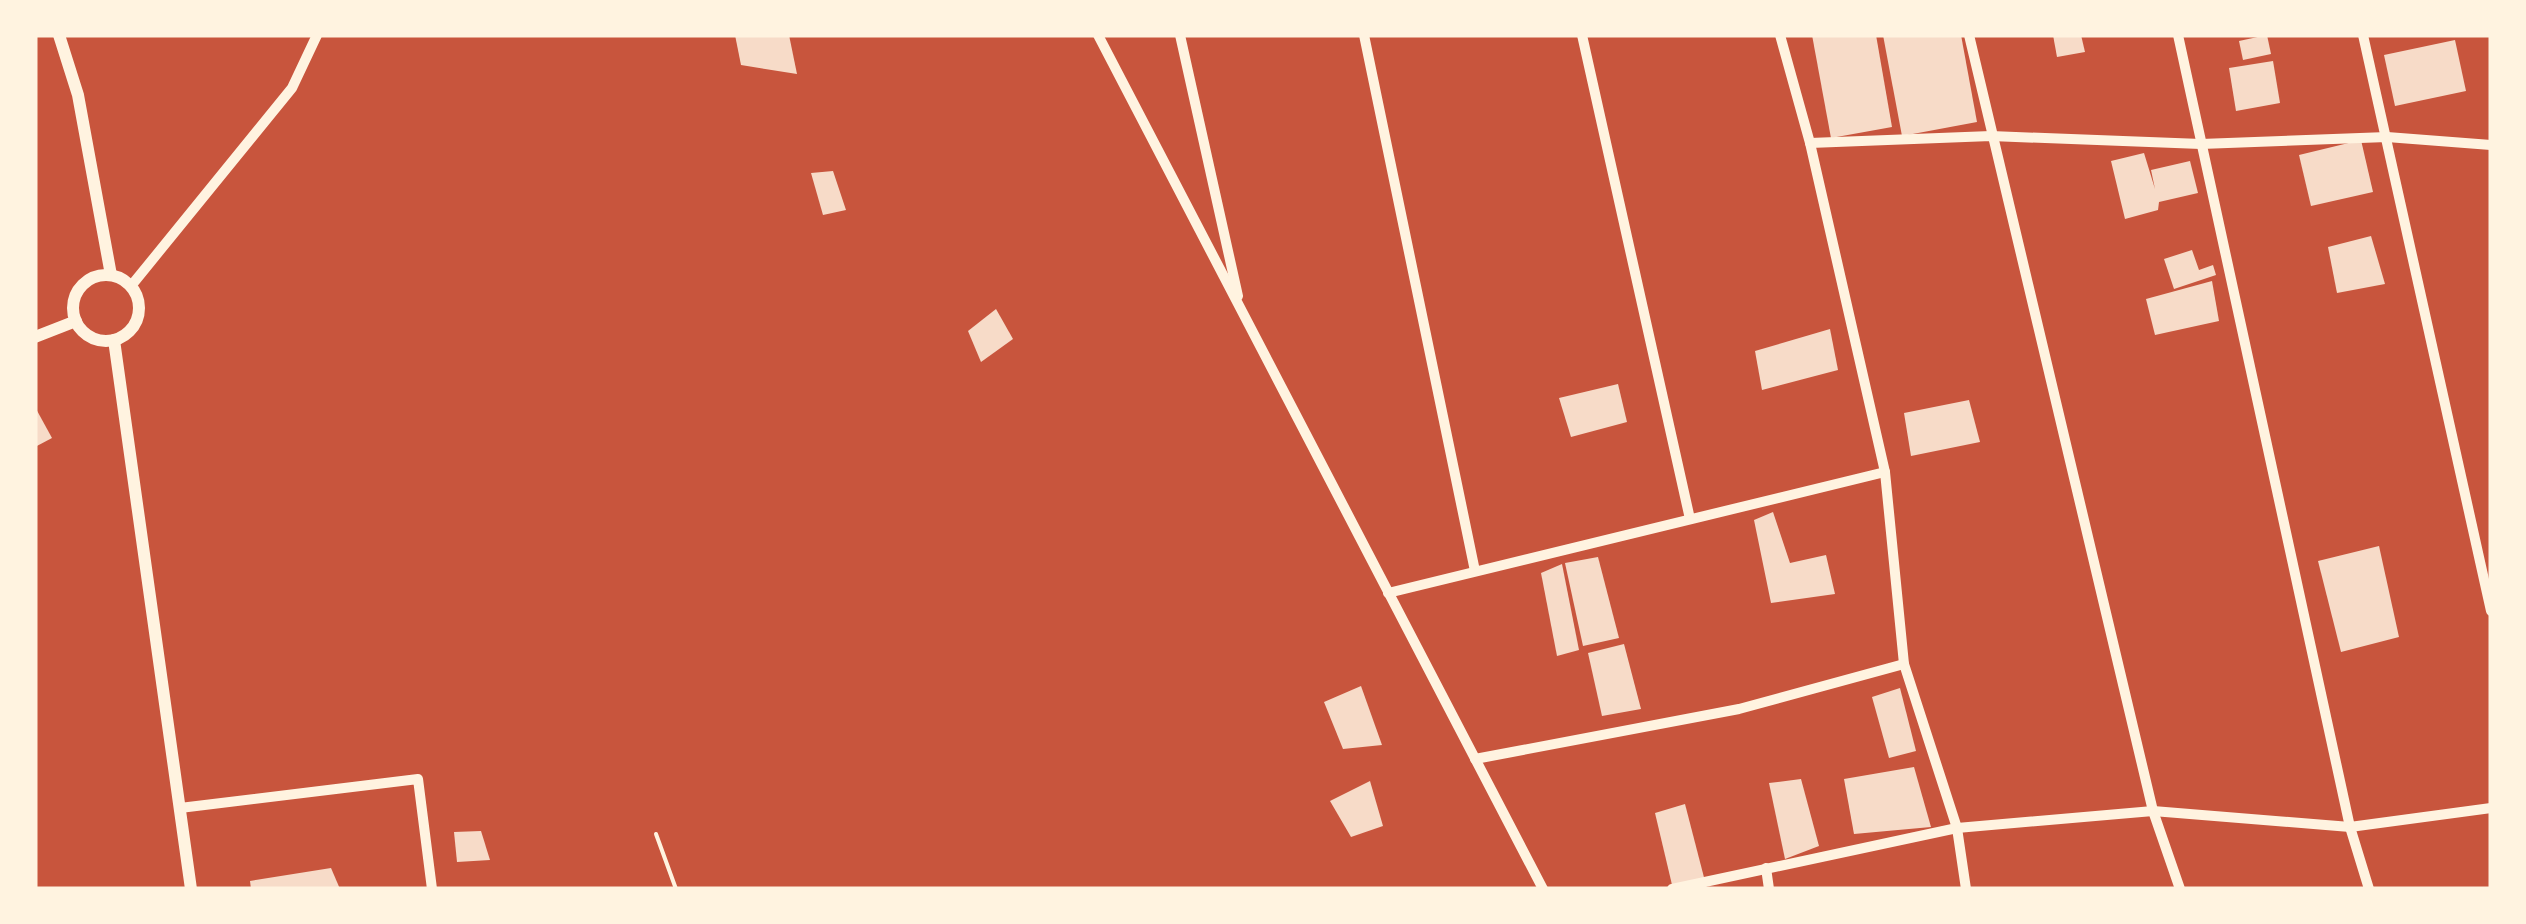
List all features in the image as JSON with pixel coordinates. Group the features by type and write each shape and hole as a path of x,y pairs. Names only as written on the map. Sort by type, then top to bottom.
{"street":[{"path":"60,35 82,111 111,275"},
{"path":"131,286 292,88 317,35"},
{"path":"1098,35 1542,889"},
{"path":"1180,35 1241,312"},
{"path":"1364,35 1475,572"},
{"path":"1582,35 1690,519"},
{"path":"1780,35 1810,142 1885,472 1904,664 1956,828 1966,889"},
{"path":"1969,35 2153,811 2180,889"},
{"path":"2178,35 2350,827 2369,889"},
{"path":"2364,35 2491,611"},
{"path":"1810,142 1991,136 2202,144 2386,137 2491,145"},
{"path":"111,275 131,286 137,296 138,318 132,328 114,340 91,338 73,310 80,288 89,280 111,275"},
{"path":"35,337 76,320"},
{"path":"114,340 190,889"},
{"path":"1388,593 1885,472"},
{"path":"1475,759 1739,709 1904,664"},
{"path":"180,808 418,780 432,889"},
{"path":"1672,889 1956,828 2153,811 2350,827 2491,808"},
{"path":"1766,868 1769,889"}],"path":[{"path":"656,834 676,889"}],"building":[{"path":"735,35 789,35 797,74 741,65"},
{"path":"1812,35 1876,35 1892,127 1831,138"},
{"path":"1883,35 1961,35 1977,122 1902,136"},
{"path":"2053,35 2081,35 2085,52 2057,57"},
{"path":"2267,35 2271,54 2243,60 2239,41"},
{"path":"2455,40 2466,91 2395,106 2384,55"},
{"path":"2273,61 2280,103 2236,111 2229,68"},
{"path":"2361,140 2373,192 2311,206 2299,155"},
{"path":"2144,153 2155,189 2151,170 2190,161 2198,193 2159,202 2158,210 2125,219 2111,161"},
{"path":"833,171 846,210 823,215 811,173"},
{"path":"2371,236 2385,284 2337,293 2328,247"},
{"path":"2192,250 2199,270 2213,265 2216,275 2174,289 2164,259"},
{"path":"2212,281 2219,321 2155,335 2146,299"},
{"path":"996,309 1013,339 981,362 968,331"},
{"path":"1830,329 1838,370 1762,390 1755,351"},
{"path":"1618,384 1627,422 1571,437 1559,398"},
{"path":"1969,400 1980,442 1911,456 1904,413"},
{"path":"35,407 52,438 35,447"},
{"path":"1773,512 1790,563 1826,555 1835,594 1771,603 1754,520"},
{"path":"2379,546 2399,637 2341,652 2318,561"},
{"path":"1598,557 1619,638 1583,646 1565,563"},
{"path":"1562,564 1579,650 1557,656 1541,573"},
{"path":"1624,644 1641,709 1602,716 1588,653"},
{"path":"1361,686 1382,745 1343,749 1324,702"},
{"path":"1900,688 1916,751 1889,758 1872,697"},
{"path":"1914,767 1931,827 1854,834 1844,779"},
{"path":"1801,779 1819,846 1785,859 1769,783"},
{"path":"1370,781 1383,826 1351,837 1330,801"},
{"path":"1685,804 1707,889 1673,889 1655,813"},
{"path":"481,831 490,860 457,862 454,832"},
{"path":"331,868 340,889 251,889 250,881"}]}
